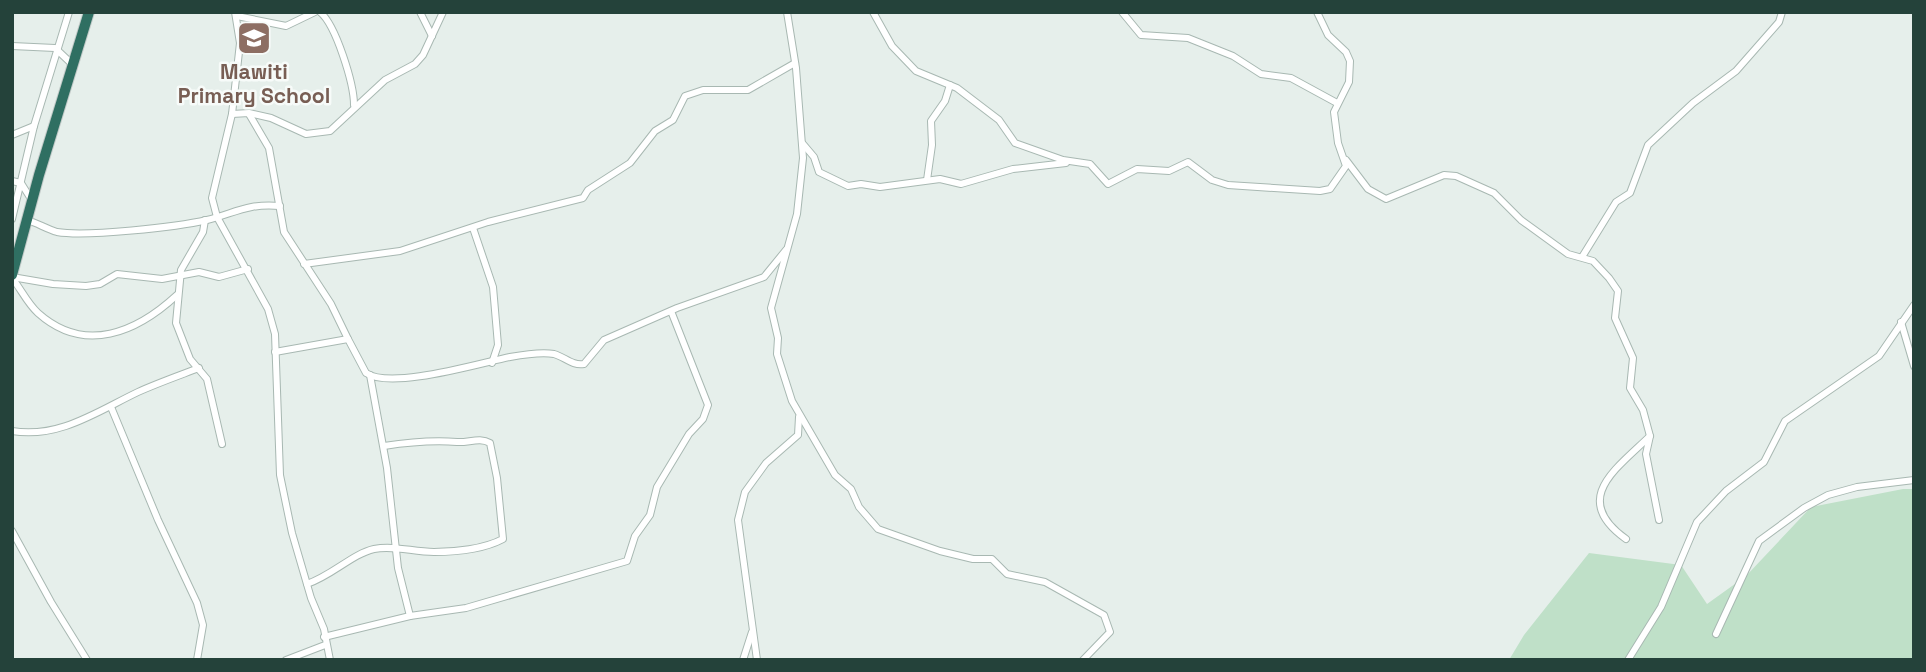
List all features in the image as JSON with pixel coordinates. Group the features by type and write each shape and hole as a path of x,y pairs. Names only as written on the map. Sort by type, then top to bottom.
{"highway":[{"path":"12,277 89,12"}],"street":[{"path":"13,215 34,125 69,12"},
{"path":"331,660 325,645 324,629 307,584 279,475 275,352 268,309 217,217 212,194 232,114 240,43 236,14 286,26 317,12 326,18 340,52 354,106"},
{"path":"420,12 432,36"},
{"path":"232,114 249,113 277,120 297,132 322,134 336,127 354,106 385,80 415,64 443,12"},
{"path":"787,12 803,144 797,214 772,314 778,338 778,361 799,415 835,475 852,491 859,507 879,530 940,551 973,559 992,559 1007,574 1045,582 1104,615 1110,632 1083,660"},
{"path":"873,12 906,63 929,77 950,85 999,120 1015,143 1093,165 1109,185 1137,169 1169,171 1188,162 1212,180 1228,185 1320,191 1330,188 1342,177 1346,160"},
{"path":"1122,12 1141,35 1182,36 1233,56 1261,74 1291,78 1337,103"},
{"path":"1317,12 1328,36 1350,59 1349,82 1337,103 1334,121 1338,143 1346,160 1368,189 1386,199 1447,174 1477,184 1494,193 1511,212 1568,254 1593,261 1618,291 1615,318 1633,358 1630,388 1643,410 1650,436 1646,454 1658,520"},
{"path":"1582,257 1616,202 1630,193 1648,145 1693,103 1736,71 1779,22 1782,12"},
{"path":"12,46 57,48 72,64"},
{"path":"304,264 400,251 584,198 588,190 630,163 655,131 675,119 677,108 685,96 703,90 748,90 795,63"},
{"path":"927,180 932,145 932,118 945,101 950,85"},
{"path":"249,113 269,148 284,232 331,304 370,375 384,446 395,548 410,616"},
{"path":"12,135 34,125"},
{"path":"803,144 814,157 819,172 842,185 880,187 927,180 961,184 1013,169 1074,161"},
{"path":"12,181 21,183 32,201"},
{"path":"27,220 57,232 86,233 205,220 244,206 280,206"},
{"path":"205,220 203,232 183,261 177,295 179,334 190,359 207,379 222,444"},
{"path":"473,228 493,286 498,345 492,363"},
{"path":"370,375 386,379 461,370 550,354 573,363 584,363 599,343 671,311 764,277 789,248"},
{"path":"12,277 52,284 86,286 100,284 117,274 142,279 180,277 200,272 219,277 248,269"},
{"path":"12,277 34,309 46,319 82,333 103,336 142,323 177,295"},
{"path":"1628,660 1661,607 1697,522 1726,491 1765,463 1785,421 1874,360 1891,342 1914,305"},
{"path":"324,637 410,616 466,608 538,584 614,566 629,558 635,536 650,515 657,487 689,434 703,419 708,405 671,311"},
{"path":"1901,322 1914,366"},
{"path":"275,352 348,339"},
{"path":"12,431 52,431 111,407 162,381 199,369"},
{"path":"111,407 158,520 197,603 203,625 197,660"},
{"path":"757,660 738,523 743,495 766,463 798,435 799,415"},
{"path":"1626,540 1606,521 1600,491 1606,478 1650,436"},
{"path":"307,584 329,576 364,552 395,548 433,552 458,550 500,541 504,532 490,443 486,440 458,443 432,439 384,446"},
{"path":"1716,634 1759,541 1804,508 1828,495 1857,487 1914,480"},
{"path":"12,531 51,602 88,660"},
{"path":"743,660 753,629"},
{"path":"286,660 325,645"}],"green space":[{"path":"1914,489 1914,660 1509,660 1524,635 1589,553 1681,565 1707,604 1746,576 1811,507"}],"place":[{"name":"Mawiti Primary School","path":"254,38"}]}
